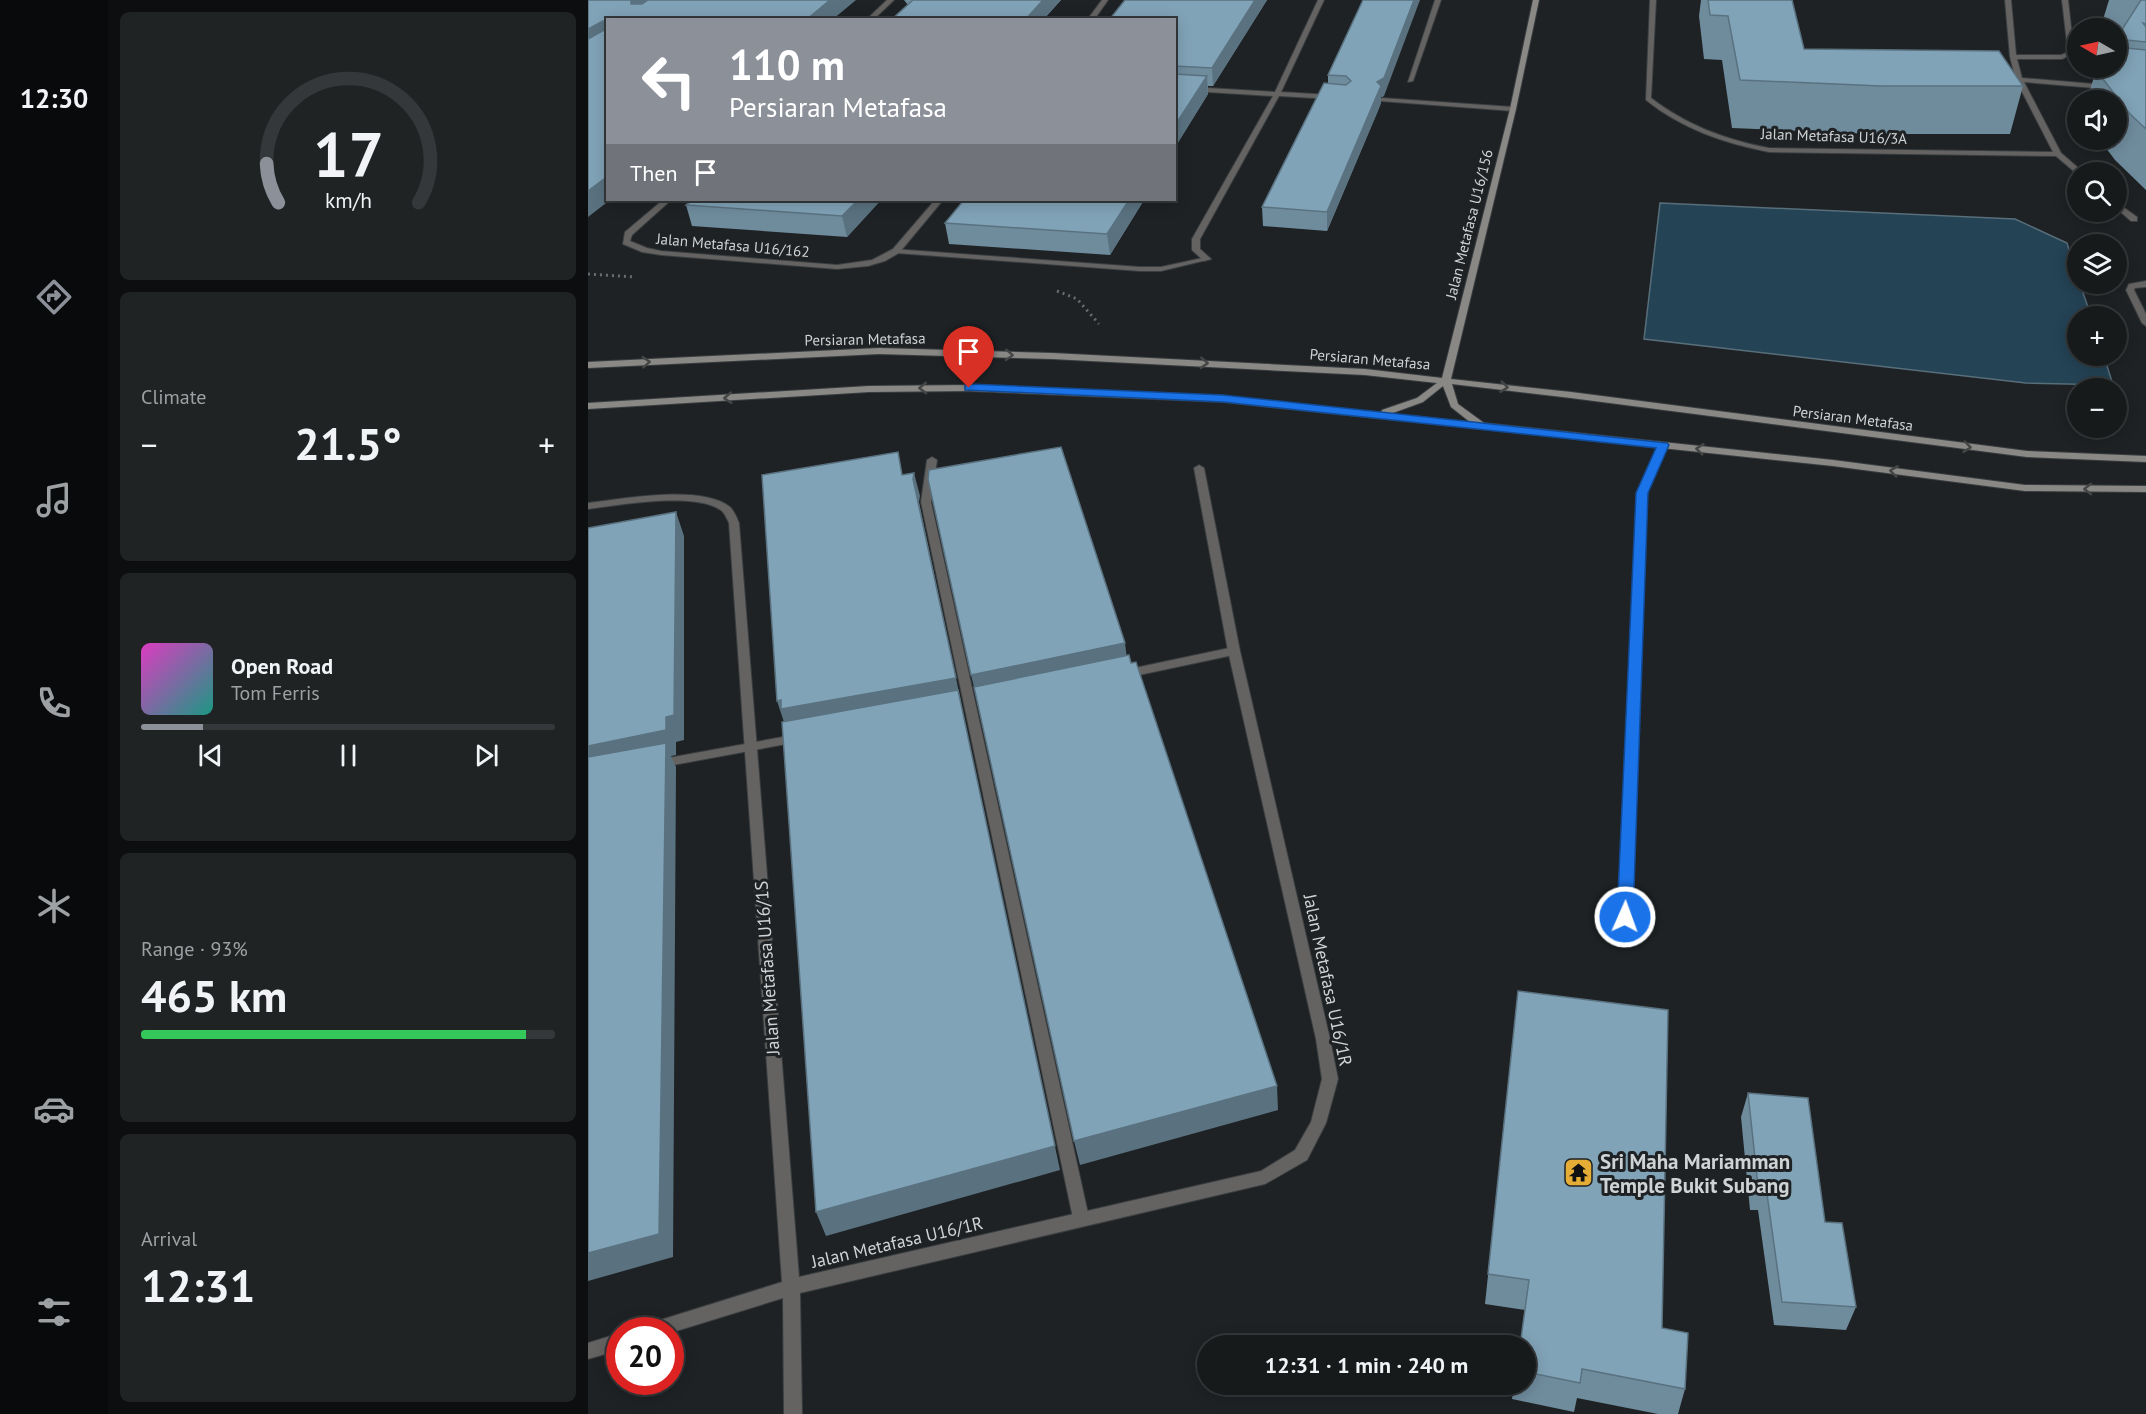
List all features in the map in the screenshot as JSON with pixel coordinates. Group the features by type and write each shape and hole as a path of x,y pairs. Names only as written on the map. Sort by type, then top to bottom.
{"main road":[{"name":"Jalan Metafasa U16/156","path":"1446,380 1513,109 1536,0"},
{"name":"Persiaran Metafasa","path":"588,365 879,351 1365,372 1446,380 2027,454 2146,459"},
{"path":"1379,414 1420,400 1446,380 1454,405 1482,426"},
{"path":"588,406 869,389 969,388 1223,399 1663,445 2025,488 2146,489"}],"street":[{"path":"871,18 891,0"},
{"path":"1092,18 1106,0"},
{"path":"896,251 1140,269 1161,269 1208,259 1196,250 1196,239 1277,94 1321,0"},
{"path":"1410,81 1438,0"},
{"name":"Jalan Metafasa U16/3A","path":"1653,0 1648,99 1666,113 1740,145 1769,150 2058,154"},
{"path":"2008,0 2013,57 2019,80 2058,154 2068,162"},
{"path":"2013,57 2062,57 2071,53 2065,0"},
{"path":"2019,80 2111,88"},
{"path":"1176,88 1346,98"},
{"path":"1382,100 1513,109"},
{"name":"Jalan Metafasa U16/162","path":"666,201 628,234 626,242 645,250 661,253 837,267 867,264 887,258 896,251"},
{"path":"896,251 938,201"},
{"path":"2127,213 2134,219"},
{"path":"2146,284 2132,286 2130,290 2146,323"},
{"path":"1625,917 1642,493 1663,445"},
{"path":"932,460 926,502 1082,1218"},
{"name":"Jalan Metafasa U16/1R","path":"684,1321 791,1287 1265,1177 1301,1155 1317,1123 1330,1079 1233,651 1199,468"},
{"name":"Jalan Metafasa U16/1S","path":"588,506 670,497 694,498 714,502 721,506 728,511 734,523 791,1287 793,1414"},
{"path":"1109,678 1233,651"},
{"path":"646,766 809,736"},
{"path":"588,1351 606,1345"}],"water":[{"path":"1660,203 2015,219 2067,243 2067,294 2083,294 2088,306 2067,306 2067,366 2107,366 2111,378 2067,378 2067,384 2026,383 1644,339"}],"building":[{"path":"588,0 633,0 631,4 642,4 648,0 830,0 808,18 606,18 606,178 588,191 588,39 604,30 603,21 588,29"},
{"path":"913,0 1043,0 1027,18 893,18"},
{"path":"1125,0 1255,0 1212,68 1176,66 1176,18 1111,18"},
{"path":"1363,0 1414,0 1384,78 1377,82 1381,86 1327,212 1262,207 1324,83 1346,85 1351,81 1346,76 1328,75"},
{"path":"1708,0 1792,0 1804,49 1999,51 2023,86 1881,86 1740,80 1728,16 1710,15"},
{"path":"2141,0 2146,0 2146,24 2143,23 2146,27 2146,42 2127,40 2127,22"},
{"path":"2127,48 2146,50 2146,129 2127,110 2127,90 2111,90 2102,78 2127,78"},
{"path":"1176,74 1207,76 1176,124"},
{"path":"692,201 857,201 842,216 686,205"},
{"path":"963,201 1128,201 1107,234 945,223"},
{"path":"1061,447 1125,643 971,675 928,479 929,470"},
{"path":"898,452 902,475 914,473 913,479 956,678 781,709 781,700 777,701 762,475"},
{"path":"676,512 674,715 666,717 666,730 588,746 588,528"},
{"path":"1129,655 1131,663 1136,662 1277,1086 1074,1141 974,687"},
{"path":"958,690 1055,1146 816,1212 782,722"},
{"path":"666,743 659,1234 588,1253 588,757"},
{"name":"Sri Maha Mariamman Temple Bukit Subang","path":"1518,991 1668,1010 1662,1328 1688,1333 1685,1389 1582,1369 1580,1383 1536,1374 1536,1335 1522,1335 1529,1280 1488,1274"},
{"path":"1748,1093 1808,1098 1825,1222 1842,1223 1856,1307 1782,1302 1766,1187 1758,1186"}],"place":[{"name":"Sri Maha Mariamman Temple Bukit Subang","path":"1579,1173"}],"route":[{"path":"969,388 1223,399 1663,445 1642,493 1625,917"}]}
